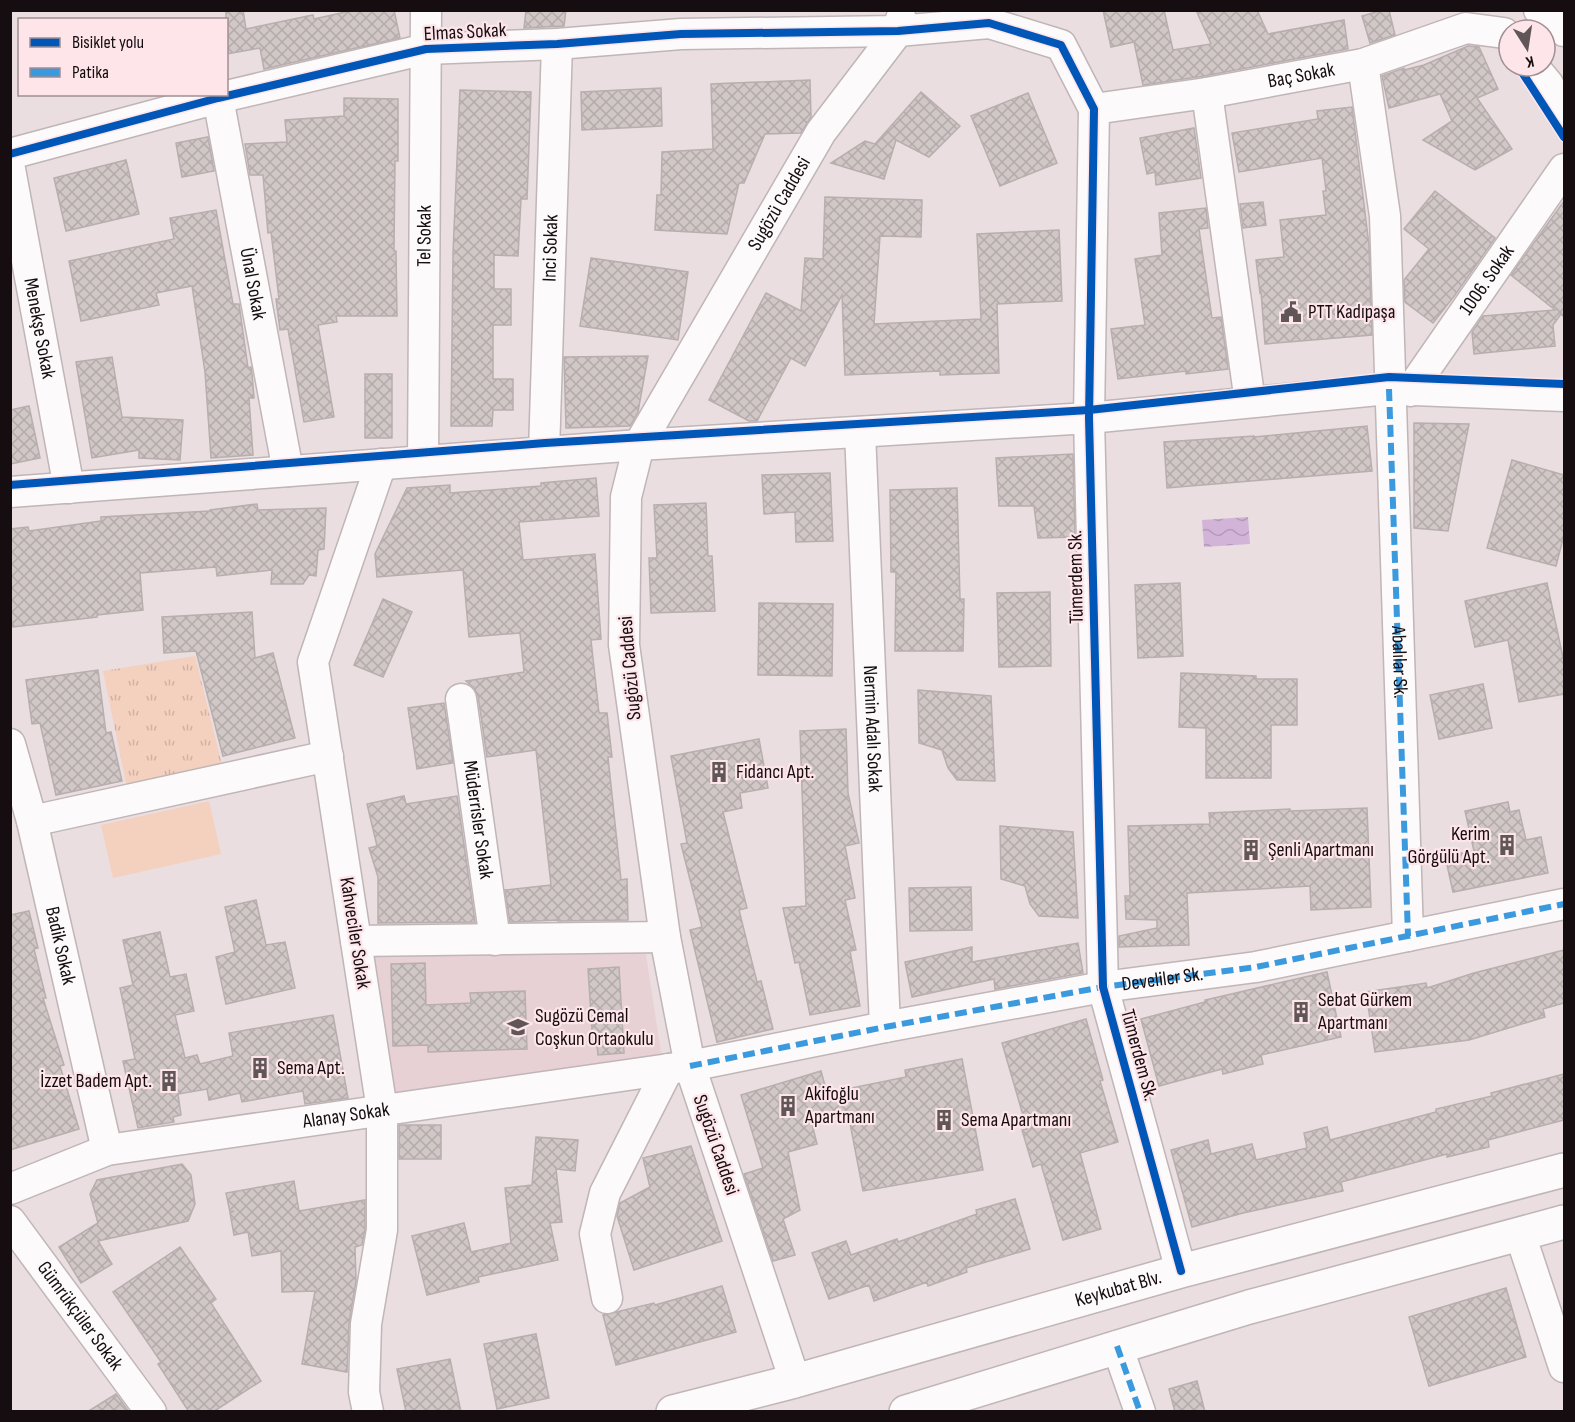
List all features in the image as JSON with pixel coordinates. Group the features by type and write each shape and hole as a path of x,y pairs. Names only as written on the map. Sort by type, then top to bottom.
{"highway":[{"name":"Keykubat Blv.","path":"673,1412 795,1381 1181,1271 1564,1170"},
{"path":"906,1412 1249,1307 1520,1234 1563,1229"}],"street":[{"name":"Tel Sokak","path":"423,461 426,10"},
{"path":"819,10 840,32"},
{"path":"1539,10 1564,31"},
{"name":"Elmas Sokak","path":"228,96 426,49 557,44 681,34 840,32 901,21"},
{"name":"Tümerdem Sk.","path":"901,21 989,23 1060,45 1094,109 1089,418 1103,987 1181,1271"},
{"name":"Sugözü Caddesi","path":"795,1381 679,1068 665,937 624,645 626,498 639,445 821,132 901,21"},
{"name":"Baç Sokak","path":"1094,109 1207,93 1363,64 1466,28 1497,27"},
{"name":"Inci Sokak","path":"544,452 557,44"},
{"name":"Abalılar Sk.","path":"1363,64 1385,216 1400,390 1408,936"},
{"path":"1550,78 1564,115"},
{"path":"1207,93 1250,402"},
{"name":"Elmas Sokak","path":"10,154 226,96"},
{"name":"Ünal Sokak","path":"218,98 288,471"},
{"name":"1006. Sokak","path":"1400,390 1564,169"},
{"name":"Menekşe Sokak","path":"10,170 69,488"},
{"path":"10,492 639,445 1089,418 1400,390 1564,396"},
{"name":"Nermin Adalı Sokak","path":"860,432 885,1027"},
{"name":"Kahveciler Sokak","path":"368,1412 364,1392 366,1324 382,1230 382,1110 313,662 381,464"},
{"name":"Müderrisler Sokak","path":"461,699 495,940"},
{"name":"Badik Sokak","path":"10,744 32,821 107,1150"},
{"path":"32,821 328,756"},
{"name":"Develiler Sk.","path":"679,1068 1103,987 1256,967 1564,904"},
{"path":"356,941 665,937"},
{"path":"607,1298 595,1234 605,1193 679,1068"},
{"name":"Alanay Sokak","path":"10,1189 107,1150 679,1068"},
{"name":"Gümrükçüler Sokak","path":"10,1221 151,1412"},
{"path":"1520,1234 1564,1367"},
{"path":"1117,1346 1140,1412"}],"shaded area":[{"name":"Sugözü Cemal Coşkun Ortaokulu","path":"645,948 662,1059 391,1093 372,995 374,951"}],"green space":[{"path":"195,656 224,773 128,793 103,671"},
{"path":"209,801 221,854 113,878 101,825"}],"water":[{"path":"1248,517 1250,544 1204,547 1202,520"}],"building":[{"path":"226,10 243,10 246,29 313,15 314,19 354,10 394,10 400,38 264,69 260,48 228,54 228,18 226,18"},
{"path":"526,10 566,10 564,26 524,28"},
{"path":"1103,10 1164,10 1173,50 1211,44 1196,10 1257,10 1268,34 1344,20 1348,49 1143,85 1134,42 1111,47"},
{"path":"1389,10 1395,35 1370,43 1362,16"},
{"path":"1468,46 1479,47 1498,89 1477,98 1512,149 1475,170 1423,140 1452,121 1440,94 1389,108 1382,76 1404,68 1404,70 1424,65"},
{"path":"810,80 811,117 801,133 765,134 744,183 739,183 727,234 655,230 657,195 661,195 662,152 713,149 711,84"},
{"path":"661,88 662,126 582,130 581,92"},
{"path":"460,90 531,92 527,199 521,199 518,256 494,255 494,289 511,289 511,325 493,325 493,379 513,379 513,410 493,410 492,426 451,426 453,253"},
{"path":"921,92 960,126 929,157 896,140 884,179 831,163 865,141 875,144"},
{"path":"1028,93 1057,163 1000,186 971,116"},
{"path":"344,98 398,99 394,251 396,251 397,316 336,316 337,322 318,325 334,417 304,422 288,329 280,330 276,299 279,299 271,232 268,233 263,175 250,175 245,144 287,142 285,120 344,116"},
{"path":"1352,107 1369,245 1372,335 1265,344 1256,260 1284,257 1280,220 1326,215 1322,158 1239,172 1232,133 1318,119 1317,111"},
{"path":"1194,128 1201,178 1156,185 1155,172 1147,174 1140,138"},
{"path":"208,137 214,171 182,177 176,143"},
{"path":"126,160 139,214 66,231 54,178"},
{"path":"1435,191 1495,238 1433,323 1405,302 1404,280 1429,249 1404,229"},
{"path":"825,197 922,200 921,237 880,236 874,324 981,319 977,234 1059,230 1062,301 997,304 999,373 940,375 940,371 845,375 842,295 805,366 791,358 757,421 749,421 709,400 766,293 801,311 805,258 823,259"},
{"path":"1564,201 1564,317 1561,314 1553,325 1555,346 1474,354 1472,332 1483,316 1555,310 1511,275"},
{"path":"1263,202 1266,225 1243,228 1240,204"},
{"path":"1206,208 1208,228 1199,229 1212,318 1221,317 1228,369 1186,374 1186,371 1118,379 1111,329 1145,325 1135,259 1162,255 1159,213"},
{"path":"216,210 233,304 239,304 248,368 251,367 254,398 249,398 253,455 211,458 205,372 192,286 156,293 159,305 81,321 69,261 174,239 170,218"},
{"path":"591,258 688,272 678,340 580,326"},
{"path":"648,356 638,412 630,426 566,428 564,357"},
{"path":"112,357 122,417 183,420 180,460 139,458 139,450 92,458 76,362"},
{"path":"365,374 392,374 392,438 365,438"},
{"path":"29,406 40,458 10,464 10,410"},
{"path":"1414,423 1469,424 1448,531 1414,528"},
{"path":"1367,426 1372,471 1167,488 1164,442 1254,437"},
{"path":"1073,454 1075,537 1038,538 1034,506 999,506 996,458"},
{"path":"1512,460 1564,475 1564,535 1556,566 1487,548"},
{"path":"830,473 833,541 796,542 795,512 764,514 762,475"},
{"path":"596,478 599,516 519,522 523,560 595,554 601,639 591,640 599,713 607,713 612,757 608,757 621,880 627,879 628,920 510,922 505,890 551,885 536,750 487,757 478,696 474,688 466,681 524,672 520,633 469,637 463,570 377,577 375,554 407,488 450,485 450,493 541,486 541,483"},
{"path":"957,488 960,599 964,599 963,651 895,651 896,572 891,572 890,490"},
{"path":"706,503 708,556 712,556 715,611 651,613 649,558 657,558 654,505"},
{"path":"257,504 258,510 326,508 324,549 318,550 316,576 309,575 303,584 271,584 272,570 217,576 216,567 140,573 143,610 13,627 10,614 10,529 28,527 29,531 101,521 101,517 210,511"},
{"path":"1180,583 1183,656 1138,658 1135,585"},
{"path":"1547,583 1564,662 1564,694 1519,702 1508,640 1475,647 1465,601"},
{"path":"1050,592 1051,666 999,667 997,593"},
{"path":"383,599 412,612 383,677 354,665"},
{"path":"759,603 833,604 832,676 758,675"},
{"path":"252,612 255,658 273,653 295,738 223,756 196,651 164,653 162,617"},
{"path":"98,670 106,733 111,732 122,781 56,795 40,723 32,724 26,680"},
{"path":"1181,673 1256,676 1256,679 1297,679 1297,725 1271,725 1271,778 1206,778 1206,728 1179,727"},
{"path":"1483,684 1492,728 1439,739 1430,695"},
{"path":"918,690 991,696 995,781 957,780 948,768 942,750 919,743"},
{"path":"444,703 453,763 417,769 408,708"},
{"path":"846,729 848,793 859,843 845,846 855,898 845,900 856,950 850,951 860,1006 810,1015 799,962 795,963 783,908 806,906 800,731"},
{"path":"759,739 768,788 740,793 742,808 723,812 747,908 739,910 757,982 761,981 773,1029 717,1042 690,930 702,927 681,844 687,843 671,756"},
{"path":"404,796 406,804 457,796 475,922 378,923 378,877 369,848 377,846 367,804"},
{"name":"Kerim Görgülü Apt.","path":"1508,802 1510,812 1519,810 1526,840 1541,837 1548,873 1453,892 1445,856 1474,851 1465,811"},
{"path":"1367,808 1371,907 1311,910 1310,886 1187,893 1189,945 1119,947 1119,936 1157,928 1157,920 1126,919 1125,896 1130,896 1128,826 1210,824 1209,813"},
{"path":"1000,826 1073,832 1078,918 1039,916 1030,904 1025,886 1001,879"},
{"path":"971,887 972,930 910,931 909,888"},
{"path":"256,900 266,945 285,942 295,988 226,1004 216,957 235,952 225,907"},
{"path":"29,911 38,948 34,949 46,998 43,998 64,1065 60,1066 79,1129 10,1150 10,915"},
{"path":"160,932 170,977 186,974 194,1011 175,1015 185,1058 197,1055 200,1064 233,1056 229,1033 333,1015 348,1098 305,1104 303,1091 242,1102 240,1093 209,1100 207,1089 178,1094 181,1115 173,1117 174,1122 138,1128 123,1061 135,1059 120,988 133,985 123,940"},
{"path":"1078,943 1083,973 995,989 994,979 912,997 905,962 972,947 972,962"},
{"path":"1564,950 1564,1003 1543,1009 1545,1017 1469,1040 1375,1052 1366,992 1426,983 1427,988 1474,973"},
{"path":"425,963 426,1005 471,1003 470,993 525,991 527,1049 428,1052 428,1045 393,1046 391,964"},
{"path":"619,967 624,1053 598,1055 597,1045 593,1045 588,969"},
{"path":"1327,972 1341,1037 1261,1055 1263,1064 1223,1074 1222,1069 1159,1086 1141,1019 1205,1002 1205,1000"},
{"path":"1086,1019 1103,1080 1100,1081 1118,1142 1080,1153 1101,1229 1063,1240 1041,1164 1033,1167 1022,1130 1027,1129 1002,1043"},
{"path":"962,1059 983,1170 863,1191 848,1113 812,1124 817,1144 788,1152 800,1210 783,1219 795,1255 773,1261 744,1174 763,1168 741,1095 821,1071 827,1093 906,1077 905,1070"},
{"path":"1564,1074 1564,1120 1488,1140 1489,1147 1447,1157 1447,1154 1341,1182 1343,1191 1192,1227 1171,1150 1208,1140 1211,1154 1252,1144 1256,1160 1307,1148 1304,1133 1327,1127 1330,1140 1436,1112 1436,1109 1492,1096 1491,1093"},
{"path":"399,1125 441,1125 441,1159 399,1159"},
{"path":"536,1137 578,1140 575,1171 556,1169 562,1222 550,1223 558,1260 478,1277 479,1282 427,1295 412,1236 464,1223 471,1252 511,1243 505,1188 532,1185"},
{"path":"691,1146 722,1241 634,1270 617,1216 620,1203 650,1187 643,1158"},
{"path":"182,1164 191,1175 195,1204 188,1221 98,1241 112,1264 81,1283 59,1247 98,1223 90,1194 97,1180"},
{"path":"294,1181 299,1211 365,1200 365,1229 362,1245 355,1247 356,1281 349,1323 347,1372 302,1364 315,1291 282,1292 281,1251 252,1256 248,1232 234,1235 230,1213 234,1211 230,1212 226,1193"},
{"path":"1015,1199 1030,1249 966,1268 967,1272 928,1286 927,1282 874,1301 869,1285 829,1299 812,1253 846,1241 851,1255 897,1239 898,1242 977,1214 976,1210"},
{"path":"180,1247 216,1299 211,1303 261,1381 213,1412 189,1412 158,1364 161,1362 113,1292"},
{"path":"722,1286 736,1332 616,1365 603,1315 654,1303 655,1305"},
{"path":"1506,1288 1526,1357 1429,1386 1409,1317"},
{"path":"536,1334 549,1398 497,1409 484,1344"},
{"path":"450,1359 461,1412 406,1412 397,1369"},
{"path":"1197,1381 1205,1412 1175,1412 1169,1389"},
{"path":"116,1394 129,1412 87,1412"}],"marked path":[{"path":"1389,389 1408,936"},
{"path":"690,1066 1103,987 1256,967 1564,904"},
{"path":"1117,1346 1140,1412"}],"cycle path":[{"path":"228,96 426,49 557,44 681,34 898,31 989,23 1061,45 1094,109 1089,418 1103,987 1181,1271"},
{"path":"1526,78 1564,137"},
{"path":"10,154 226,96"},
{"path":"10,485 545,443 1089,410 1389,377 1564,384"}],"place":[{"name":"PTT Kadıpaşa","path":"1291,312"},
{"name":"Fidancı Apt.","path":"719,772"},
{"name":"Kerim Görgülü Apt.","path":"1507,845"},
{"name":"Şenli Apartmanı","path":"1251,850"},
{"name":"Sebat Gürkem Apartmanı","path":"1301,1012"},
{"name":"Sugözü Cemal Coşkun Ortaokulu","path":"518,1027"},
{"name":"Sema Apt.","path":"260,1068"},
{"name":"İzzet Badem Apt.","path":"169,1081"},
{"name":"Akifoğlu Apartmanı","path":"788,1106"},
{"name":"Sema Apartmanı","path":"944,1120"}]}
